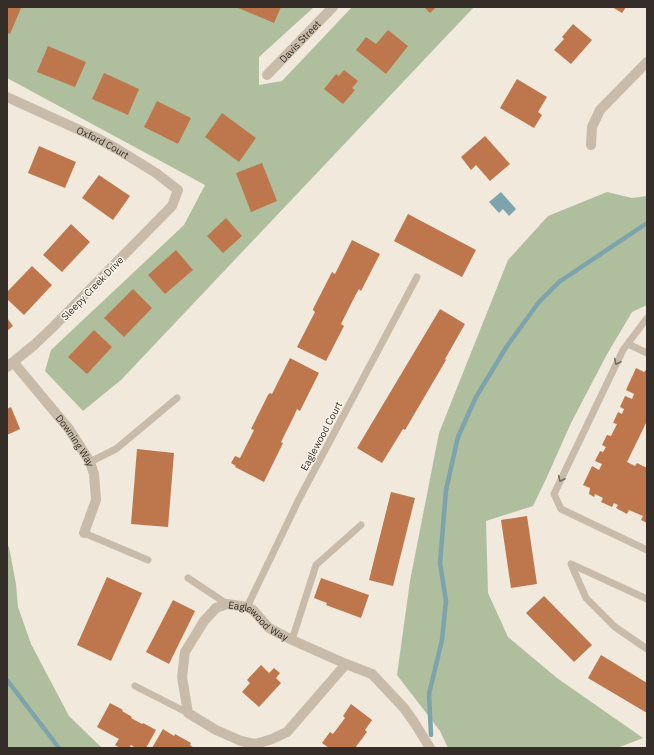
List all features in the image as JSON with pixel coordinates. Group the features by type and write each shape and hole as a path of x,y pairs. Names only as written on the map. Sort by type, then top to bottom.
{"street":[{"name":"Davis Street","path":"267,75 333,7"},
{"path":"591,145 592,127 600,110 647,62"},
{"name":"Oxford Court","path":"7,97 97,138 156,173 178,190 172,206"},
{"name":"Sleepy Creek Drive","path":"10,365 54,326 172,206"},
{"name":"Downing Way","path":"10,365 68,430 90,462 94,474 96,500 84,533"},
{"name":"Eaglewood Way","path":"188,713 182,677 185,652 204,621 216,608 227,604 247,607 253,610 269,628 292,640 372,674 404,708 430,748"},
{"path":"188,713 216,730 241,742 256,744 272,739 286,732 346,664"}],"lane":[{"name":"Eaglewood Court","path":"247,607 299,499 417,277"},
{"path":"647,318 623,350 554,494 561,509 647,550"},
{"path":"628,344 647,353"},
{"path":"90,462 116,449 177,398"},
{"path":"292,640 316,565 361,525"},
{"path":"84,533 148,560"},
{"path":"647,599 571,564 586,598 615,627 647,649"},
{"path":"188,578 227,604"},
{"path":"135,686 188,713"}],"green space":[{"path":"7,7 314,7 259,57 259,85 282,81 352,7 474,7 121,380 83,411 45,371 51,350 184,225 205,185 7,78"},
{"path":"607,192 632,198 647,196 647,305 632,312 606,356 571,423 533,506 486,521 488,593 508,637 557,678 643,738 617,748 448,748 440,731 397,675 410,581 439,433 508,260 548,216"},
{"path":"7,545 9,547 16,584 18,607 31,644 69,716 102,748 7,748"}],"water":[{"path":"501,192 516,209 509,216 503,209 499,213 489,202"}],"building":[{"path":"7,7 21,8 10,34 7,33"},
{"path":"236,7 281,7 274,23"},
{"path":"424,7 436,7 430,13"},
{"path":"612,7 626,7 622,13"},
{"path":"573,24 592,40 571,64 554,50 564,39 562,37"},
{"path":"388,30 408,46 386,74 356,50 366,37 376,44"},
{"path":"48,46 86,62 75,87 37,72"},
{"path":"344,70 358,81 352,88 355,90 343,104 324,89 336,74 339,76"},
{"path":"104,73 139,89 128,115 92,99"},
{"path":"517,79 547,97 538,112 542,115 534,128 500,108"},
{"path":"157,101 191,118 178,144 144,127"},
{"path":"222,113 256,138 239,162 205,137"},
{"path":"485,136 510,164 490,181 476,165 471,170 461,157"},
{"path":"39,146 76,162 65,188 28,173"},
{"path":"262,163 277,201 251,212 236,173"},
{"path":"99,175 130,196 113,220 82,198"},
{"path":"408,214 476,250 462,277 394,241"},
{"path":"226,218 242,236 223,253 207,236"},
{"path":"71,224 90,242 62,272 43,255"},
{"path":"352,240 380,254 361,291 359,289 355,296 341,324 344,326 326,361 297,347 315,312 313,309 332,272 335,274"},
{"path":"176,250 193,270 165,294 148,275"},
{"path":"32,266 52,285 24,315 7,299 7,292"},
{"path":"133,289 152,308 124,337 104,318"},
{"path":"440,309 465,324 405,430 403,429 382,463 357,448"},
{"path":"7,318 13,326 7,331"},
{"path":"94,330 112,347 87,374 68,357"},
{"path":"290,358 319,373 300,411 297,409 281,442 283,443 264,482 235,467 236,466 231,463 235,456 240,458 254,430 251,429 268,395 270,393 272,394"},
{"path":"636,368 644,372 647,370 647,421 627,462 635,466 637,463 647,468 647,523 641,520 643,516 629,510 627,514 616,508 618,505 614,503 612,507 601,502 603,498 595,494 594,497 589,494 590,488 583,485 592,466 599,470 602,464 595,461 600,451 603,452 606,447 602,445 607,435 611,436 617,424 613,423 618,412 622,414 624,409 620,407 625,396 632,399 634,394 626,390"},
{"path":"11,407 20,429 7,435 7,409"},
{"path":"137,449 174,453 168,527 131,524"},
{"path":"391,492 415,498 393,586 369,580"},
{"path":"527,516 537,584 511,588 501,520"},
{"path":"107,577 142,593 111,661 77,645"},
{"path":"321,578 369,595 361,618 326,605 327,603 314,598"},
{"path":"544,596 592,645 574,662 526,613"},
{"path":"173,600 195,611 169,664 146,652"},
{"path":"601,655 647,683 647,713 588,678"},
{"path":"261,665 269,673 274,668 280,673 276,678 281,683 259,707 242,692 250,683 247,680"},
{"path":"110,703 123,710 122,711 132,717 131,718 156,730 146,748 136,748 131,745 129,748 120,748 115,745 119,739 97,727"},
{"path":"351,704 372,720 365,730 367,732 355,748 329,748 322,743 330,732 333,734 345,718 343,716"},
{"path":"163,729 174,736 175,734 191,743 190,745 194,748 152,748"}],"waterway":[{"path":"431,735 429,694 442,640 446,601 440,563 446,490 458,437 476,397 507,346 539,302 559,282 647,223"},
{"path":"7,680 59,748"}]}
